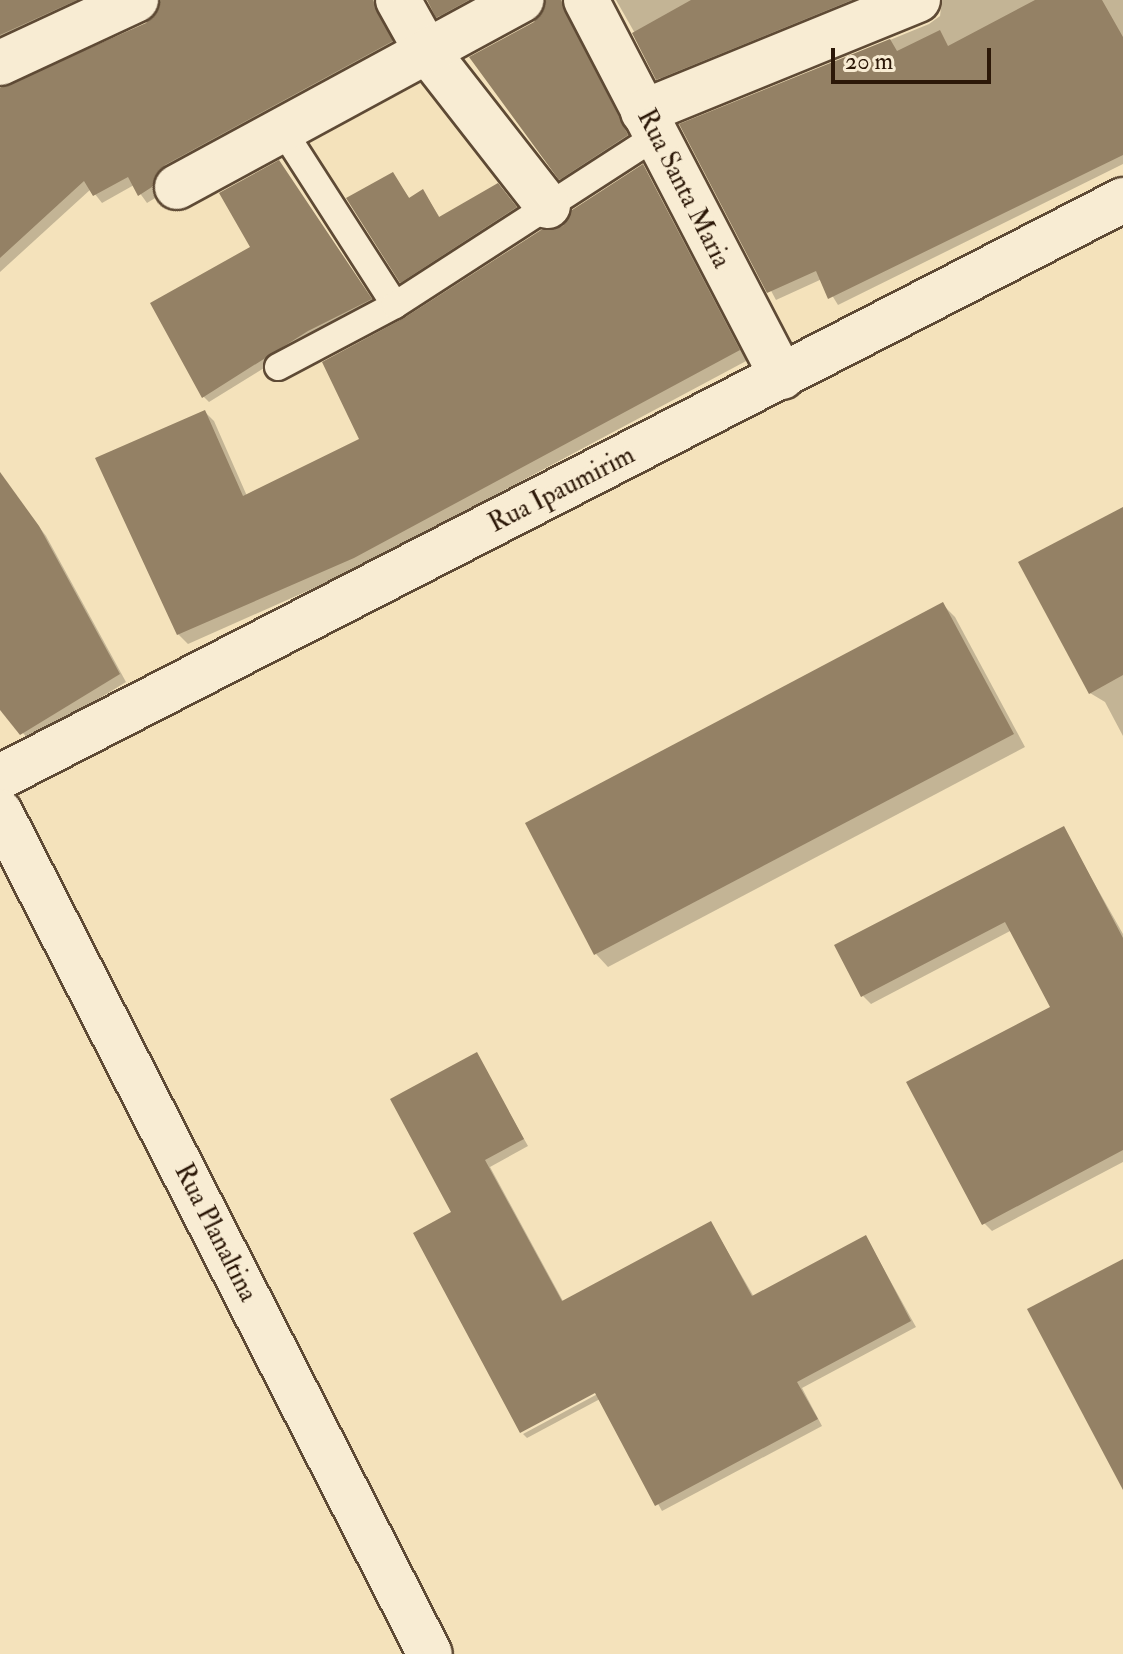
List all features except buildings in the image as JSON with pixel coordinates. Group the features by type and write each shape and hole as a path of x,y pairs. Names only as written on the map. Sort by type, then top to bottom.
{"street":[{"path":"0,63 136,0"},
{"path":"398,0 426,50 548,206"},
{"path":"177,187 521,0"},
{"name":"Rua Santa Maria","path":"586,0 782,377"},
{"path":"649,124 918,0"},
{"name":"Rua Ipaumirim","path":"0,777 1123,200"},
{"name":"Rua Planaltina","path":"0,812 430,1654"}],"lane":[{"path":"278,367 395,305 548,206 649,124"},
{"path":"282,129 395,305"}]}
